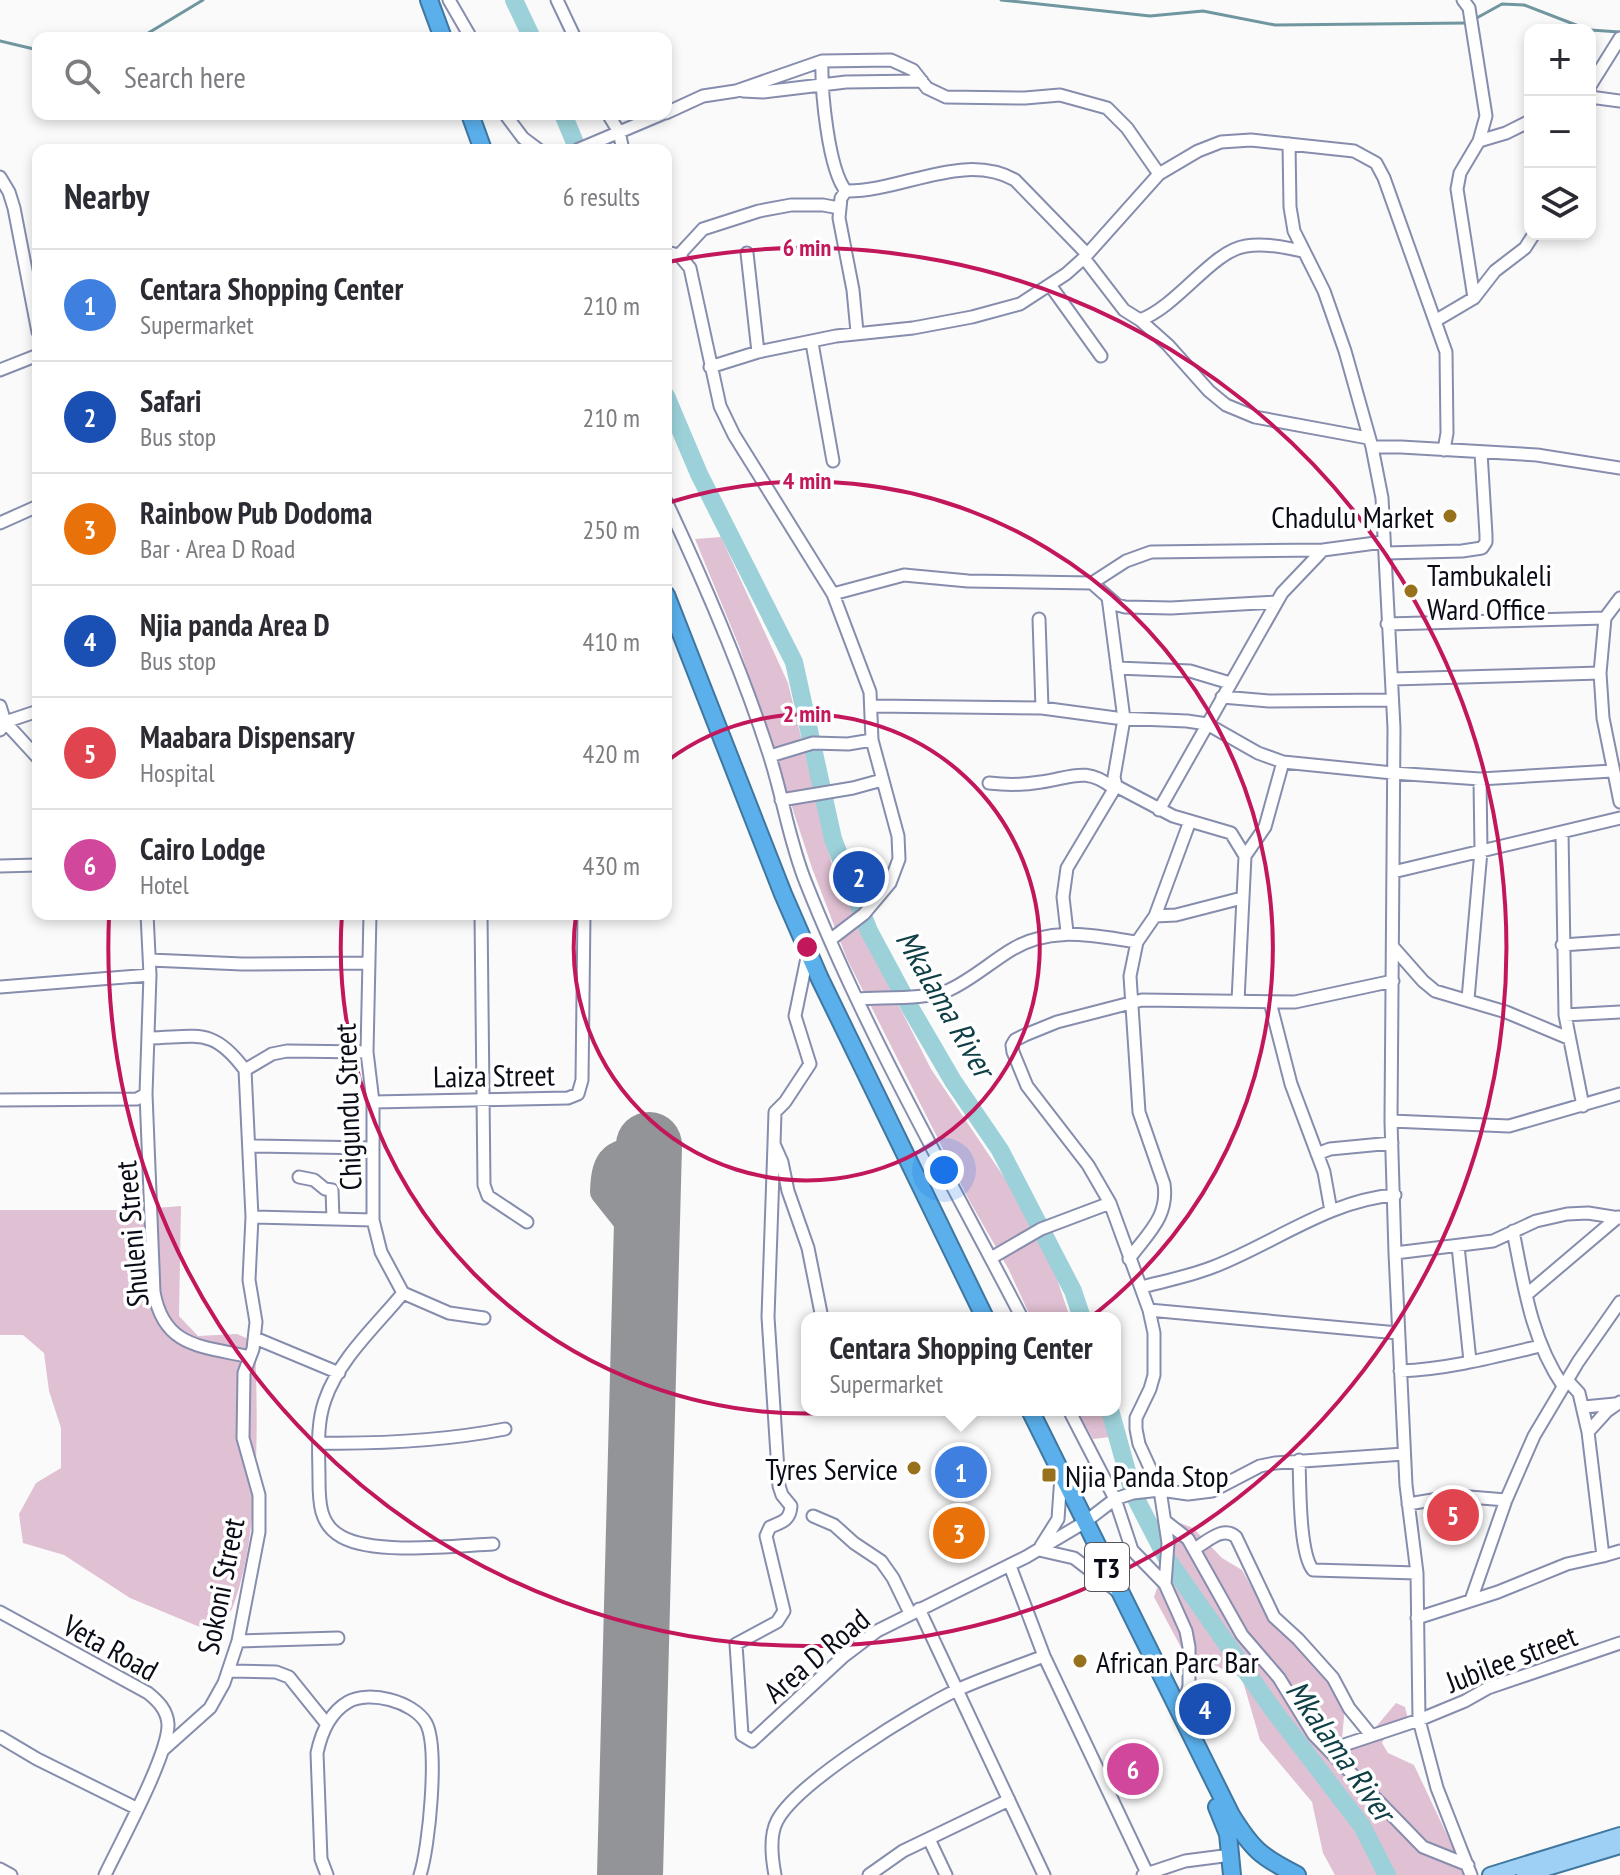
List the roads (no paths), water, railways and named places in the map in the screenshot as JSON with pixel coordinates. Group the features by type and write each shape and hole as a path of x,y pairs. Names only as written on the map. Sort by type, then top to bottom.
{"highway":[{"path":"429,0 441,32"},
{"path":"472,120 481,144"},
{"path":"672,610 808,952 982,1312"},
{"name":"T3","path":"1033,1416 1183,1720 1248,1844 1267,1860 1297,1875"},
{"name":"T3","path":"1183,1720 1228,1834 1232,1875"}],"main road":[{"path":"1490,1875 1620,1835"},
{"path":"1524,1875 1620,1846"}],"street":[{"path":"449,0 468,32"},
{"path":"557,0 572,32"},
{"path":"1463,0 1469,8 1485,106 1479,141 1460,173 1457,189 1474,298"},
{"path":"1596,76 1620,38"},
{"path":"672,110 703,96 736,91 822,61 891,60 913,70 927,88 946,97 1060,95 1107,108 1127,128 1159,174"},
{"path":"822,61 821,86 834,167 846,191"},
{"path":"736,91 763,92 886,80 922,81"},
{"path":"1596,98 1620,101"},
{"path":"510,120 531,144"},
{"path":"612,120 622,144"},
{"path":"591,144 647,120"},
{"path":"1479,141 1524,124"},
{"path":"710,367 758,352 857,332 889,333 1020,304 1086,256 1159,174 1198,151 1221,142 1251,140 1354,151 1376,163 1384,178 1446,352 1447,433 1444,450"},
{"path":"1289,144 1290,207 1294,231 1324,291 1345,351 1382,498 1394,728 1391,1121 1404,1454 1417,1573 1419,1720 1437,1788 1469,1870"},
{"path":"846,191 981,170 1002,173 1015,180 1086,256 1124,310 1168,345 1209,391 1226,405 1255,417 1370,443 1551,457 1620,468"},
{"path":"0,177 14,208 32,301"},
{"path":"846,191 839,208 857,332"},
{"path":"679,255 703,229 759,211 791,205 839,208"},
{"path":"1435,321 1474,298 1495,271 1525,248 1530,240"},
{"path":"1140,320 1164,308 1227,252 1245,246 1302,251"},
{"path":"672,253 679,255 690,268 720,406 734,435 833,594 868,683 872,740 898,836 899,859 890,883 864,914 830,940"},
{"path":"747,253 758,352"},
{"path":"1050,285 1101,356"},
{"path":"812,343 833,461"},
{"path":"0,370 32,357"},
{"path":"833,594 857,586 917,575 968,581 1092,583 1126,561 1151,552 1384,547 1462,551 1482,548 1486,535 1481,452"},
{"path":"0,523 32,509"},
{"path":"672,514 715,605 770,756 801,869 830,940 857,999 1019,1312"},
{"path":"1159,810 1276,602 1323,550"},
{"path":"1092,583 1125,607 1171,608 1276,602"},
{"path":"1067,932 1063,897 1067,868 1115,787 1124,719 1108,597"},
{"path":"1620,598 1605,618 1600,673 1603,718 1620,802"},
{"path":"1387,624 1605,618"},
{"path":"1039,619 1042,708"},
{"path":"1117,668 1190,671 1230,683"},
{"path":"1392,679 1600,673"},
{"path":"1222,697 1269,701 1392,700"},
{"path":"0,706 4,712 3,726"},
{"path":"872,706 1042,708 1124,719 1207,724 1258,753 1283,762 1393,773 1480,779 1612,771"},
{"path":"3,726 32,714"},
{"path":"3,726 32,753"},
{"path":"770,756 813,743 848,744 872,740"},
{"path":"1238,1001 1245,856 1265,827 1283,762"},
{"path":"989,783 1041,782 1087,774 1159,810 1231,833 1245,856"},
{"path":"1468,999 1481,851 1480,779"},
{"path":"781,800 882,780"},
{"path":"1393,872 1620,818"},
{"path":"1129,1259 1166,1206 1164,1184 1139,1112 1130,976 1137,942 1155,916 1190,821"},
{"path":"1562,832 1565,1015 1583,1106"},
{"path":"0,866 32,865"},
{"path":"1155,916 1176,915 1242,898"},
{"name":"Shuleni Street","path":"147,920 150,975 146,1094 157,1308 164,1323 188,1342 250,1357"},
{"name":"Chigundu Street","path":"370,920 367,1052 373,1102 373,1220 381,1252 403,1293"},
{"path":"481,920 485,1192 492,1200 527,1222"},
{"name":"Laiza Street","path":"373,1102 568,1098 578,1094 582,1080 584,920"},
{"path":"857,999 942,992 1029,940 1067,932 1137,942"},
{"path":"1562,945 1620,941"},
{"path":"1393,947 1429,987 1568,1038"},
{"path":"808,952 795,1016 810,1064 775,1112 774,1144 808,1248 821,1312"},
{"path":"150,960 242,964 369,963"},
{"path":"0,987 150,975"},
{"path":"1165,1584 1168,1543 1160,1490 1139,1444 1136,1429 1136,1418 1154,1375 1154,1333 1149,1310 1110,1203 1088,1165 1027,1086 1012,1045 1015,1040 1057,1022 1131,1002 1180,999 1295,1002 1393,981"},
{"path":"1270,1002 1291,1084 1324,1172 1331,1211"},
{"path":"1565,1015 1620,1012"},
{"path":"149,1038 214,1039 224,1045 245,1070 272,1054 287,1051 367,1052"},
{"name":"Sokoni Street","path":"163,1750 210,1708 228,1671 238,1641 259,1532 259,1495 243,1438 244,1373 255,1338 255,1312 249,1280 252,1217 245,1070"},
{"path":"0,1100 137,1099 146,1094"},
{"path":"1391,1121 1509,1126 1620,1094"},
{"path":"1317,1154 1330,1149 1392,1143"},
{"name":"Area D Road","path":"774,1144 768,1317 779,1486 791,1506 790,1515 785,1521 770,1527 766,1536 784,1611 777,1622 736,1644 742,1735 752,1741 859,1644 915,1611 1010,1566 1085,1522 1115,1499"},
{"path":"250,1146 373,1148"},
{"path":"299,1177 314,1180 325,1189 332,1190 333,1219"},
{"path":"1142,1287 1211,1268 1331,1211 1363,1200 1395,1195"},
{"path":"991,1258 1041,1229 1110,1203"},
{"path":"1395,1253 1493,1241 1536,1221 1567,1214 1588,1213 1619,1218"},
{"path":"252,1217 373,1220"},
{"path":"1526,1295 1619,1218"},
{"path":"1513,1231 1540,1346 1565,1383 1579,1393 1584,1407 1603,1556"},
{"path":"1458,1246 1470,1361"},
{"path":"484,1318 449,1313 403,1293 339,1373 324,1402 319,1443 319,1504 325,1522 340,1537 376,1546 493,1544"},
{"path":"1471,1600 1506,1500 1534,1436 1565,1383 1620,1302"},
{"path":"1149,1310 1398,1333"},
{"path":"255,1338 339,1373"},
{"path":"1400,1371 1432,1369 1540,1346"},
{"path":"1584,1407 1618,1403"},
{"path":"1588,1432 1618,1403"},
{"path":"1072,1416 1115,1499 1132,1550 1165,1584 1186,1631 1189,1686 1183,1720"},
{"path":"319,1443 408,1443 467,1437 505,1429"},
{"path":"1115,1499 1160,1490 1188,1494 1212,1491 1260,1466 1299,1460 1404,1454"},
{"path":"1299,1460 1302,1525 1309,1565 1313,1570 1417,1573"},
{"path":"1061,1473 1060,1510 1056,1524 1038,1550 1074,1558 1121,1594"},
{"path":"1408,1504 1457,1496 1506,1500"},
{"path":"813,1516 834,1525 881,1561 915,1611 957,1690 1044,1875"},
{"path":"1165,1521 1188,1539 1242,1635 1279,1678 1314,1735 1423,1847 1469,1870"},
{"path":"1194,1549 1224,1531 1236,1537 1274,1617 1333,1678 1349,1708 1371,1735"},
{"path":"1417,1618 1567,1564 1620,1551"},
{"path":"1010,1566 1044,1656 1145,1874 1185,1861 1231,1855"},
{"name":"Veta Road","path":"0,1612 157,1700 163,1708 168,1725 163,1750 105,1875"},
{"path":"238,1641 338,1638"},
{"name":"Jubilee street","path":"1329,1750 1419,1720 1488,1688 1620,1643"},
{"path":"775,1875 772,1860 776,1823 788,1805 857,1750 957,1690 1044,1656"},
{"path":"228,1671 284,1674 294,1681 326,1723"},
{"path":"327,1875 321,1859 317,1753 326,1723 347,1703 368,1698 395,1701 413,1710 426,1723 431,1753 431,1815 420,1875"},
{"path":"0,1737 136,1808"},
{"path":"869,1875 903,1851 1009,1800"},
{"path":"929,1839 946,1875"},
{"path":"0,1869 11,1875"}],"waterway":[{"path":"150,32 203,0"},
{"name":"Mkalama River","path":"514,0 529,32"},
{"path":"1001,0 1150,16 1203,11 1275,25 1467,23"},
{"path":"1473,20 1502,4 1524,5 1573,24"},
{"path":"1596,30 1620,32"},
{"path":"0,41 32,49"},
{"name":"Mkalama River","path":"566,120 576,144"},
{"name":"Mkalama River","path":"672,410 699,474 794,662 833,839 869,931 953,1081 1000,1150 1073,1291 1080,1312"},
{"name":"Mkalama River","path":"1112,1416 1133,1493 1167,1559 1274,1711 1362,1826 1387,1875"}],"place":[{"name":"Chadulu Market","path":"1450,516"},
{"name":"Tambukaleli Ward Office","path":"1411,591"},
{"name":"Safari","path":"859,877"},
{"name":"Tyres Service","path":"914,1468"},
{"name":"Centara Shopping Center","path":"961,1472"},
{"name":"Njia Panda Stop","path":"1049,1475"},
{"name":"Maabara Dispensary","path":"1453,1515"},
{"name":"Rainbow Pub Dodoma","path":"959,1533"},
{"name":"African Parc Bar","path":"1080,1661"},
{"name":"Njia panda Area D","path":"1205,1709"},
{"name":"Cairo Lodge","path":"1133,1769"}]}
